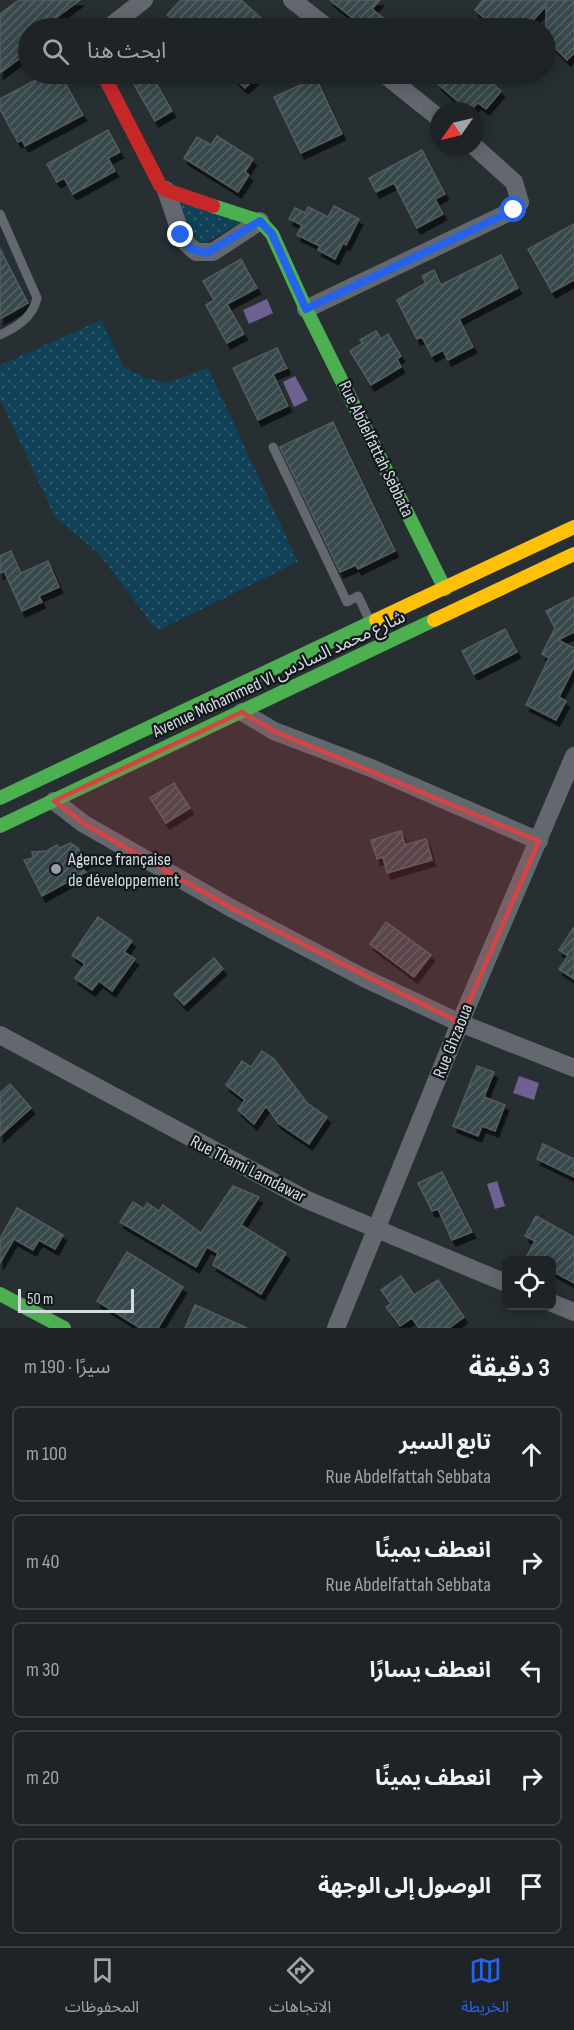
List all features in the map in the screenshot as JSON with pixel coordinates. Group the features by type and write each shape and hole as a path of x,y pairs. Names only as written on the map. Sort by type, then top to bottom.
{"main road":[{"path":"108,84 153,174 166,190 260,221"},
{"name":"Rue Abdelfattah Sebbata","path":"260,221 272,234 306,309 445,589"},
{"name":"Avenue Mohammed VI شارع محمد السادس","path":"0,798 574,527"},
{"name":"Avenue Mohammed VI شارع محمد السادس","path":"0,826 574,554"},
{"path":"0,1294 64,1328"}],"street":[{"path":"292,0 315,18"},
{"path":"118,18 133,3"},
{"path":"396,84 430,111"},
{"path":"306,309 514,210 520,202 514,182 484,155"},
{"path":"166,190 183,240 196,252 213,252 260,221"},
{"path":"242,712 274,731 371,768 539,840"},
{"name":"Rue Ghzaoua","path":"336,1328 460,1023 574,756"},
{"path":"54,801 84,824 231,908 364,978 460,1023 574,1068"},
{"name":"Rue Thami Lamdawar","path":"0,1035 244,1169 305,1199 502,1281"},
{"path":"556,1305 574,1312"},
{"path":"24,1328 33,1311"}],"lane":[{"path":"0,214 37,298 35,309 26,318 0,335"},
{"path":"273,447 346,602 358,596 371,624"}],"highlighted area":[{"path":"242,712 274,731 539,841 460,1023 231,908 84,824 54,801"}],"shaded area":[{"path":"178,201 241,222 199,246"},
{"path":"0,243 31,307 0,324"},
{"path":"267,299 273,313 249,324 243,310"},
{"path":"101,320 124,367 145,378 167,383 208,368 298,562 157,631 100,555 55,517 0,399 0,365"},
{"path":"295,376 308,400 294,407 283,382"},
{"path":"519,1076 539,1083 534,1100 513,1093"},
{"path":"497,1181 505,1206 495,1209 487,1184"}],"building":[{"path":"19,0 80,0 56,18 18,18 18,60 0,73 0,14"},
{"path":"181,0 241,0 261,18 171,18 167,15"},
{"path":"330,0 380,0 372,9 383,18 352,18"},
{"path":"483,0 574,0 574,53 567,60 556,49 556,18 546,18 546,6 535,18 484,18 475,10"},
{"path":"28,84 66,84 83,115 25,146 22,140 18,142 0,109 0,99"},
{"path":"134,84 157,84 172,111 155,121"},
{"path":"303,84 319,84 342,134 301,153 274,97"},
{"path":"438,84 493,84 501,91 486,109 484,102 459,102"},
{"path":"108,130 120,152 108,158 115,171 73,194 64,178 57,182 47,164"},
{"path":"217,136 253,159 245,172 249,175 238,192 184,158 197,137 211,145"},
{"path":"422,150 445,194 435,199 443,214 417,228 394,183 376,192 369,178"},
{"path":"334,206 359,219 346,245 343,243 335,259 318,250 320,246 297,235 302,225 289,219 295,208 305,213 308,207 328,217"},
{"path":"574,224 574,280 552,292 528,249"},
{"path":"0,249 28,303 0,319"},
{"path":"501,255 518,288 459,319 473,347 448,360 443,350 432,356 422,337 417,339 397,300 426,283 422,276 434,270 441,285"},
{"path":"241,259 257,288 227,304 244,334 227,343 206,305 214,300 203,281"},
{"path":"376,331 381,339 388,334 401,356 397,359 401,367 371,385 350,351 363,343 360,340"},
{"path":"277,348 287,368 273,374 288,406 258,420 233,368"},
{"path":"333,422 395,551 358,569 356,565 340,572 280,447"},
{"path":"11,551 21,573 48,561 59,587 39,596 42,602 22,611 4,571 0,573 0,556"},
{"path":"574,597 574,632 558,640 574,648 574,667 559,697 566,701 556,720 526,705 549,658 542,654 555,628 546,611"},
{"path":"505,629 517,652 474,674 462,651"},
{"path":"174,783 190,808 166,823 150,798"},
{"path":"401,831 405,845 426,839 432,860 387,873 383,857 377,859 371,840"},
{"name":"Agence française de développement","path":"70,843 78,848 86,862 80,866 86,872 42,896 24,860 33,858 32,852 47,851 57,845 60,848"},
{"path":"98,917 132,941 124,952 135,959 112,991 99,981 92,990 75,978 85,964 72,955"},
{"path":"386,922 431,955 414,977 370,944"},
{"path":"574,927 574,979 559,969 568,956 559,950"},
{"path":"214,958 223,969 184,1005 174,994"},
{"path":"262,1051 274,1059 307,1103 327,1117 309,1144 278,1123 266,1106 254,1124 238,1110 245,1100 226,1085 242,1061 251,1067"},
{"path":"477,1066 494,1072 484,1097 505,1105 495,1131 482,1126 478,1136 453,1126"},
{"path":"10,1084 31,1108 0,1136 0,1093"},
{"path":"543,1144 574,1159 574,1177 537,1159"},
{"path":"442,1172 472,1232 452,1240 438,1209 432,1211 418,1183"},
{"path":"233,1186 259,1197 241,1225 286,1253 261,1294 213,1265 218,1253 207,1247 196,1267 120,1222 133,1202 144,1209 147,1203 159,1211 163,1205 201,1233"},
{"path":"17,1208 63,1235 55,1249 39,1240 33,1250 14,1239 0,1263 0,1239"},
{"path":"536,1216 574,1237 574,1283 556,1273 556,1256 527,1256 535,1241 525,1236"},
{"path":"127,1252 183,1287 158,1328 140,1328 97,1301"},
{"path":"401,1276 414,1295 438,1280 464,1317 449,1328 419,1328 412,1318 400,1326 386,1307 391,1304 381,1290"},
{"path":"195,1305 247,1328 185,1328"}],"traffic: fast":[{"path":"213,206 260,221 272,234 306,309 445,589"},
{"path":"0,798 376,620"},
{"path":"0,826 434,620"},
{"path":"0,1294 64,1328"}],"traffic: slow":[{"path":"376,620 574,527"},
{"path":"434,620 574,554"}],"traffic: jam":[{"path":"108,84 160,185 166,190 213,206"}],"place":[{"name":"Agence française de développement","path":"56,869"}],"route":[{"path":"181,235 186,245 196,252 213,252 260,221 272,234 306,309 514,210"}]}
